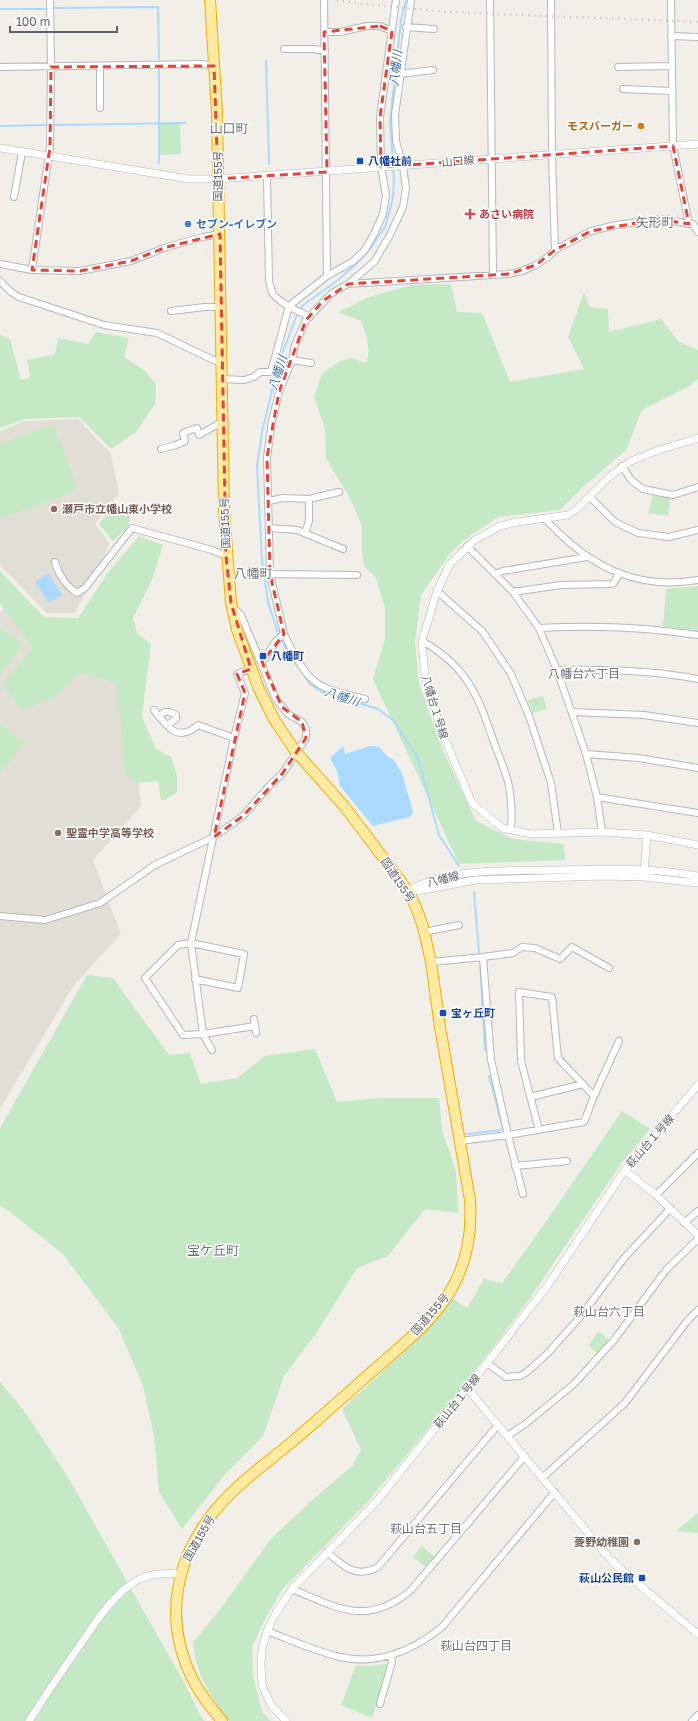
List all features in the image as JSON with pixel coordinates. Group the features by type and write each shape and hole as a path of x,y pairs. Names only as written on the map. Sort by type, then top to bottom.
{"highway":[{"name":"国道155号","path":"210,0 217,112 222,422 226,556 232,610 237,630 251,669 275,721 296,752 344,806 408,891 416,907 431,962 440,1027 470,1200 471,1214 467,1252 452,1288 430,1318 408,1340 293,1441 253,1473 217,1508 198,1538 180,1574 176,1626 182,1654 192,1679 207,1703 222,1721"}],"street":[{"path":"32,270 50,148 50,0"},
{"path":"324,0 327,276"},
{"path":"222,379 244,380 254,377 260,372 272,372 292,308 327,276 352,262 364,251 374,234 382,214 386,195 380,117 396,0"},
{"path":"364,699 330,689 312,679 282,634 270,574 267,457 272,421 279,392 286,371 292,360 295,345 307,315 374,262 390,235 403,207 406,188 396,140 395,115 399,74 411,0"},
{"path":"490,0 493,275"},
{"path":"552,0 552,156 556,250"},
{"path":"671,0 673,146 693,224 698,232"},
{"path":"324,32 340,32 367,26 380,26 392,31"},
{"path":"406,27 434,29"},
{"path":"671,36 698,37"},
{"path":"284,49 313,49 325,52"},
{"path":"0,67 203,64 214,66"},
{"path":"100,66 100,108"},
{"path":"618,67 625,69 672,66"},
{"path":"399,74 433,70"},
{"path":"623,90 630,92 672,91"},
{"name":"山口線","path":"0,148 189,179 218,179 326,172 491,158 552,156 698,144"},
{"path":"14,197 22,152"},
{"path":"266,176 269,281 272,293 292,308 307,315"},
{"path":"348,284 493,275 522,271 591,231 616,225 666,219 693,224"},
{"path":"0,264 52,272 87,270 131,261 203,237 220,234"},
{"path":"0,281 11,292 19,297 104,325 157,333 222,364"},
{"path":"171,311 205,307 221,307"},
{"path":"292,360 311,363"},
{"path":"273,367 286,371"},
{"path":"160,449 185,441 183,433 196,428 199,435 222,422"},
{"name":"八幡台１号線","path":"698,438 640,456 622,466 609,476 578,508 568,515 517,522 500,526 475,540 467,546 450,564 436,591 422,641 425,677 441,730 472,803 502,828 531,834 602,832 647,835 698,845"},
{"path":"622,466 631,480 642,489 673,495 698,487"},
{"path":"269,501 283,498 309,499 339,492"},
{"path":"590,497 615,522 638,533 669,537 698,530"},
{"path":"306,533 309,521 309,499"},
{"path":"546,519 561,536 587,557 619,574 639,580 665,583 698,580"},
{"path":"55,562 57,571 71,589 77,593 85,588 132,528 212,550 226,556"},
{"path":"270,528 297,530 343,548"},
{"path":"467,546 512,592 539,628 557,670 586,754 597,797 602,832"},
{"path":"495,574 504,571 587,557"},
{"path":"270,574 358,575"},
{"path":"512,592 561,585 613,584 619,574"},
{"path":"436,591 483,632 511,674 529,716 551,783 558,833"},
{"path":"0,916 45,920 100,903 155,865 214,838 243,816 270,785 282,774 306,738 306,729 302,722 288,714 276,700 262,662 241,615 236,610 232,610"},
{"path":"539,628 577,626 615,627 661,630 698,635"},
{"path":"262,662 282,634"},
{"path":"422,641 447,657 461,672 474,690 508,781 512,804 511,830"},
{"path":"212,1050 203,1034 191,943 234,738 245,693 238,674 251,669"},
{"path":"557,670 596,669 653,672 698,679"},
{"path":"154,710 159,717 175,732 182,734 190,732 198,725 234,738"},
{"path":"159,717 164,712 170,712 176,715 176,720 167,725"},
{"path":"572,712 644,715 698,723"},
{"path":"586,754 639,758 698,768"},
{"path":"597,797 698,813"},
{"path":"644,877 647,835"},
{"name":"八幡線","path":"408,891 420,884 468,873 586,869 644,869 698,876"},
{"name":"八幡線","path":"408,891 424,890 476,880 603,876 644,877 698,883"},
{"path":"424,932 459,925"},
{"path":"195,979 238,988 244,954 191,943 178,945 145,978 183,1035 203,1034 254,1023 256,1033"},
{"path":"431,962 512,953 522,947 535,948 560,959 572,947 609,968"},
{"path":"483,957 491,1060 515,1166 523,1194"},
{"path":"539,1130 521,1061 519,992 552,997 558,1058 594,1096"},
{"path":"460,1141 508,1135 584,1122 619,1041"},
{"path":"530,1097 583,1084"},
{"name":"萩山台１号線","path":"286,1721 272,1705 262,1685 262,1649 267,1631 277,1611 292,1589 377,1501 488,1363 548,1285 625,1170 698,1085"},
{"path":"656,1196 698,1153"},
{"path":"515,1166 567,1161"},
{"path":"625,1170 698,1235"},
{"path":"488,1363 506,1377 520,1376 535,1366 581,1316 625,1257 669,1210"},
{"path":"684,1223 698,1211"},
{"path":"507,1436 524,1425 574,1384 614,1340 666,1270 698,1239"},
{"path":"543,1477 625,1403 688,1320 698,1310"},
{"path":"467,1388 618,1567 698,1634"},
{"path":"327,1552 347,1569 361,1572 371,1571 378,1567 498,1425"},
{"path":"292,1589 347,1611 372,1611 397,1601 411,1590 524,1456"},
{"path":"267,1631 340,1657 361,1660 381,1658 406,1650 431,1636 442,1627 555,1492"},
{"path":"29,1721 98,1620 116,1597 134,1582 148,1576 163,1573 180,1574"},
{"path":"380,1704 392,1662 391,1655"},
{"path":"692,1721 698,1715"}],"highlighted area":[{"path":"380,26 392,31 380,117 381,167 673,146 689,224 659,219 591,231 555,250 536,265 509,274 348,284 323,301 306,320 279,392 267,457 270,574 284,634 262,662 282,707 302,722 306,738 282,774 243,816 214,837 245,693 237,674 251,669 231,603 226,556 220,234 167,247 131,261 80,271 32,270 50,147 51,67 214,66 218,179 327,172 324,32"}],"shaded area":[{"name":"瀬戸市立幡山東小学校","path":"78,419 111,454 119,494 95,524 110,544 75,613 46,613 0,565 0,431 25,421"},
{"name":"聖霊中学高等学校","path":"9,602 35,627 124,630 141,806 93,860 121,934 74,985 0,1109 0,613"}],"green space":[{"path":"158,123 180,123 181,154 159,155"},
{"path":"451,284 457,312 482,313 510,382 584,369 568,337 584,292 590,307 608,309 609,332 661,319 679,342 698,350 698,379 688,387 642,410 626,450 582,488 560,510 498,517 464,540 451,552 421,595 415,642 419,684 444,753 476,821 513,839 564,844 565,860 459,864 373,679 385,639 385,608 376,578 364,566 362,526 349,496 326,459 325,429 314,397 322,373 341,361 352,358 366,363 368,358 368,342 361,321 338,312 374,295 413,285"},
{"path":"96,332 129,338 124,357 144,370 156,384 155,404 136,432 111,449 79,417 25,419 0,428 0,335 10,339 21,380 30,377 27,360 55,354 58,338 88,344"},
{"path":"53,424 78,490 0,519 0,444"},
{"path":"653,495 670,497 668,516 648,513"},
{"path":"114,505 123,505 130,518 127,528 113,541 99,524"},
{"path":"139,536 163,545 151,582 133,618 137,633 151,644 142,717 156,749 171,757 177,776 177,792 165,800 161,800 158,781 136,783 125,775 117,683 80,673 55,697 22,710 2,684 33,648 0,604 0,571 44,617 78,618 107,574"},
{"path":"698,586 698,631 663,626 666,589"},
{"path":"0,627 23,645 0,675"},
{"path":"543,696 547,709 532,713 528,700"},
{"path":"0,724 24,743 0,773"},
{"path":"87,975 113,978 169,1055 190,1053 201,1084 237,1078 265,1056 315,1049 337,1102 381,1098 439,1098 442,1130 456,1171 458,1213 425,1209 388,1256 357,1268 317,1332 284,1376 263,1436 226,1473 182,1529 159,1492 154,1436 143,1386 119,1329 63,1254 9,1211 0,1206 0,1128"},
{"path":"622,1111 650,1129 621,1164 528,1301 458,1393 369,1500 282,1590 266,1617 252,1648 253,1676 262,1712 271,1721 229,1721 216,1703 200,1674 194,1653 193,1642 219,1611 270,1540 310,1502 352,1466 361,1450 342,1409 415,1341 452,1298 467,1308 484,1279 502,1283"},
{"path":"598,1331 609,1340 597,1354 589,1345"},
{"path":"0,1382 25,1412 69,1479 185,1684 201,1717 205,1721 0,1721"},
{"path":"698,1513 698,1533 676,1531"},
{"path":"422,1546 435,1557 426,1567 413,1557"},
{"path":"389,1664 372,1718 341,1705 356,1665 369,1666"}],"water":[{"path":"48,573 62,595 49,603 35,582"},
{"path":"343,746 345,754 370,746 375,746 380,748 387,756 394,760 402,773 413,812 410,817 373,826 340,786 337,771 330,758"}],"waterway":[{"name":"八幡川","path":"296,663 280,639 268,602 262,560 257,466 262,432 279,362 296,317 302,306 338,280 356,264 370,249 385,227 393,198 394,178 390,122 401,20 406,0"},
{"path":"52,8 158,7 159,59"},
{"path":"0,9 47,9"},
{"path":"266,61 269,164"},
{"path":"159,68 159,163"},
{"path":"52,125 185,123"},
{"path":"0,126 46,125"},
{"path":"303,673 310,684 322,692 378,709 393,720 418,758 439,835 459,866"},
{"name":"八幡川","path":"474,892 479,953"},
{"name":"八幡川","path":"480,960 485,1050"},
{"name":"八幡川","path":"466,1134 501,1130 503,1128 489,1076"}],"railway":[{"path":"337,0 448,12 698,22"}],"place":[{"name":"モスバーガー","path":"641,126"},
{"name":"八幡社前","path":"360,161"},
{"name":"あさい病院","path":"470,214"},
{"name":"セブン-イレブン","path":"188,224"},
{"name":"瀬戸市立幡山東小学校","path":"54,509"},
{"name":"八幡町","path":"263,656"},
{"name":"聖霊中学高等学校","path":"58,833"},
{"name":"宝ヶ丘町","path":"443,1013"},
{"name":"菱野幼稚園","path":"637,1542"},
{"name":"萩山公民館","path":"642,1578"}],"district":[{"name":"山口町","path":"229,128"},
{"name":"矢形町","path":"655,222"},
{"name":"八幡町","path":"253,573"},
{"name":"八幡台六丁目","path":"584,674"},
{"name":"宝ケ丘町","path":"213,1250"},
{"name":"萩山台六丁目","path":"609,1312"},
{"name":"萩山台五丁目","path":"426,1529"},
{"name":"萩山台四丁目","path":"476,1646"}]}
